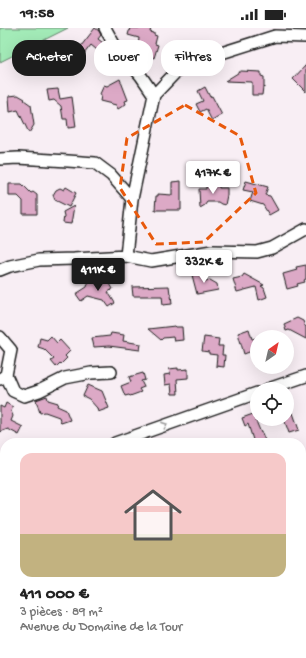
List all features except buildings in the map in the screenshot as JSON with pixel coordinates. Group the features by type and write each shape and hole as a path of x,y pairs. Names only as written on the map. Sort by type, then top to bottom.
{"street":[{"path":"105,28 120,54 141,76 154,95"},
{"path":"126,256 132,199 154,95 176,72 215,55 275,36 306,37"},
{"path":"0,159 18,158 68,160 95,163 111,175 132,199"},
{"path":"0,270 10,266 39,260 126,256 151,261 212,251 257,252 272,248 306,229"},
{"path":"0,337 11,350 3,377 13,391 24,396 39,391 65,378 91,373 111,372"},
{"path":"288,382 306,376"},
{"path":"129,438 250,395"}],"highlighted area":[{"path":"185,105 240,136 256,193 204,242 156,244 120,188 127,138"}],"green space":[{"path":"0,28 68,28 44,40 12,40 12,56 0,62"}]}
